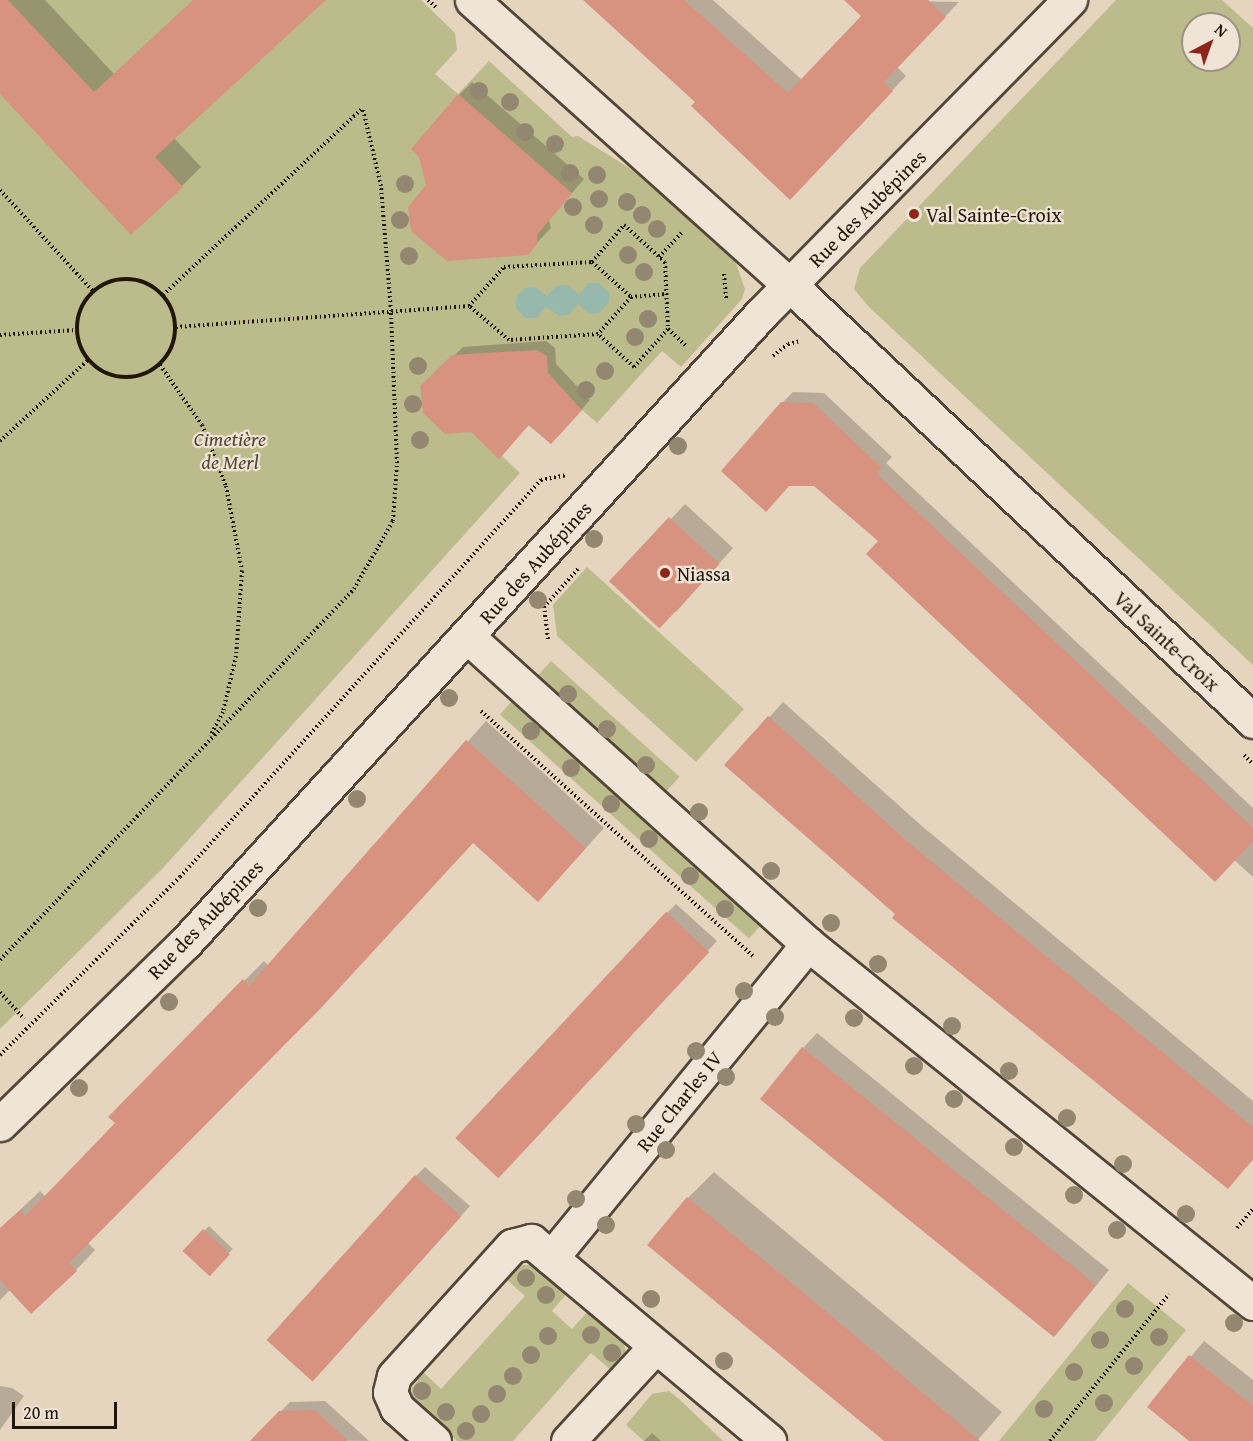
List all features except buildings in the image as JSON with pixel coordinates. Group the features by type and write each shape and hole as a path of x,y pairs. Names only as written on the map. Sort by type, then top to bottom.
{"street":[{"name":"Val Sainte-Croix","path":"472,0 790,285 1244,734"},
{"name":"Rue des Aubépines","path":"0,1124 184,943 468,637 620,466 790,285 1070,0"},
{"path":"468,637 808,944 1253,1304"},
{"name":"Rue Charles IV","path":"551,1258 808,944"},
{"path":"434,1441 397,1408 390,1392 394,1376 512,1246 531,1241 769,1441"},
{"path":"568,1441 656,1346"}],"path":[{"path":"0,960 354,589 393,521 397,463 391,311 381,186 363,109 162,295"},
{"path":"0,190 93,291"},
{"path":"592,262 624,225 665,262 668,329 634,367 598,334"},
{"path":"683,230 691,238"},
{"path":"469,306 504,267 592,262 631,297"},
{"path":"720,267 725,276 725,302"},
{"path":"121,279 150,285 162,295 176,327 169,354 160,365 146,374 115,377 87,360 76,330 81,309 93,291 121,279"},
{"path":"176,327 469,306 509,340 598,334 631,297 666,294"},
{"path":"0,335 76,330"},
{"path":"769,359 788,344 803,341 809,347"},
{"path":"0,441 87,360"},
{"path":"160,365 202,425 226,486 242,572 236,656 224,712 206,742"},
{"path":"0,1055 180,877 541,480 620,466"},
{"path":"548,639 543,607 583,564"},
{"path":"481,711 753,956"},
{"path":"1244,734 1253,764"},
{"path":"0,992 24,1019"},
{"path":"1237,1228 1253,1209"},
{"path":"1050,1441 1169,1294"}],"green space":[{"name":"Cimetière de Merl","path":"0,0 421,0 455,33 457,50 435,74 458,94 489,61 572,137 578,136 655,184 733,255 745,289 742,299 681,367 662,351 597,423 582,410 551,444 528,425 502,456 520,473 163,868 0,1029"},
{"path":"1116,0 1222,0 1235,12 1181,12 1181,72 1241,72 1241,17 1253,28 1253,665 869,307 854,289 860,268"},
{"path":"587,567 744,709 696,762 557,636 553,605"},
{"path":"551,661 680,777 664,794 536,678"},
{"path":"512,701 761,925 749,939 500,714"},
{"path":"519,1265 535,1265 568,1292 552,1311 572,1329 590,1309 622,1337 626,1351 611,1370 591,1353 513,1441 457,1441 414,1402 411,1390 423,1372 441,1389 525,1296 506,1279"},
{"path":"1128,1283 1186,1330 1095,1441 999,1441"},
{"path":"669,1391 723,1441 644,1441 626,1425 652,1394"}],"water":[{"path":"589,283 599,283 609,293 609,302 599,313 590,314 578,304 568,315 559,316 546,307 536,318 525,318 516,308 516,298 525,288 535,287 547,296 556,286 567,285 579,294"}],"place":[{"name":"Val Sainte-Croix","path":"914,214"},
{"name":"Niassa","path":"665,573"}]}
